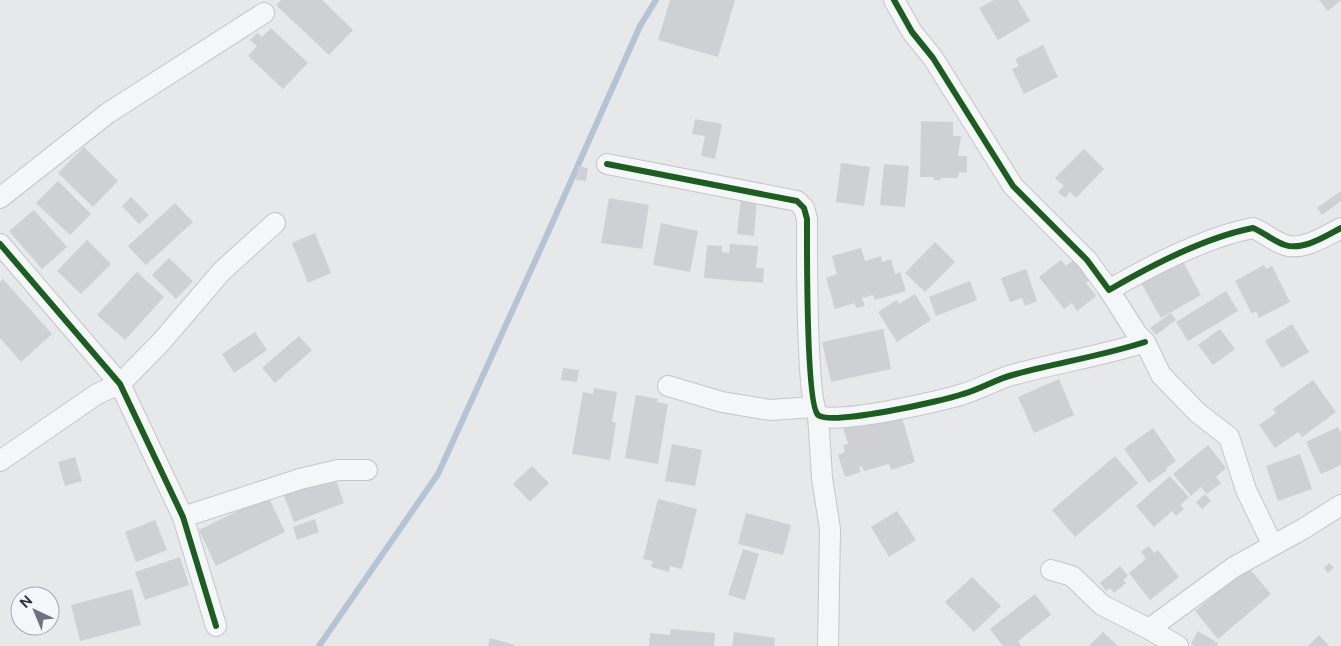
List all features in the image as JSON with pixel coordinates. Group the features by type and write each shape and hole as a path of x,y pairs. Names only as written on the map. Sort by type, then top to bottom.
{"street":[{"path":"894,0 912,32 933,58 1013,186 1087,260 1137,334 1145,342 1161,374 1198,412 1229,437 1246,490 1272,544"},
{"path":"0,198 108,113 172,70 264,13"},
{"path":"608,164 797,201 804,208 807,218 810,371 830,530 828,646"},
{"path":"0,461 97,394 120,384 162,341 222,271 275,223"},
{"path":"1109,290 1229,232 1253,228 1284,245 1298,246 1326,236 1341,228"},
{"path":"0,244 120,384 183,517 216,626"},
{"path":"668,386 722,402 770,410 816,411 827,419 855,417 952,397 1015,374 1065,364 1145,342"},
{"path":"183,517 300,479 338,470 367,470"},
{"path":"1149,629 1234,566 1303,529 1341,505"},
{"path":"1051,570 1072,576 1102,605 1178,646"}],"building":[{"path":"281,0 322,0 353,30 329,55 276,5"},
{"path":"670,0 735,0 718,57 658,40"},
{"path":"994,0 1018,0 1030,21 998,40 979,8"},
{"path":"1319,0 1341,0 1328,11"},
{"path":"271,28 308,63 283,89 248,56 257,46 250,40 257,33 262,37"},
{"path":"1043,45 1058,77 1024,94 1012,69 1019,66 1015,59"},
{"path":"695,119 722,124 715,159 701,156 705,136 692,134"},
{"path":"921,121 953,122 953,136 961,136 958,156 967,156 967,173 959,172 958,178 941,178 941,180 934,180 934,177 920,177"},
{"path":"84,147 118,181 93,207 58,173"},
{"path":"1084,149 1104,169 1076,198 1070,192 1065,198 1058,192 1064,186 1055,178"},
{"path":"841,163 870,167 864,206 836,202"},
{"path":"884,164 909,166 905,207 880,205"},
{"path":"578,166 588,168 586,181 576,180"},
{"path":"58,181 91,214 70,235 36,203"},
{"path":"1341,191 1341,201 1322,215 1317,208"},
{"path":"131,197 149,215 139,224 122,206"},
{"path":"609,198 649,205 642,249 601,243"},
{"path":"741,198 757,200 754,236 737,234"},
{"path":"175,203 193,222 146,265 128,246"},
{"path":"34,210 67,247 42,269 9,231"},
{"path":"661,223 698,231 690,272 653,265"},
{"path":"315,233 331,273 308,283 292,243"},
{"path":"87,240 111,264 81,294 57,271"},
{"path":"935,242 955,262 925,292 905,273"},
{"path":"730,244 758,246 756,268 764,268 763,283 704,278 707,245 722,246 722,252 729,253"},
{"path":"861,248 865,261 881,256 882,262 891,259 895,274 900,272 906,291 875,300 873,295 862,298 865,306 856,308 855,303 835,309 826,278 837,274 832,256"},
{"path":"169,258 193,281 176,299 152,275"},
{"path":"1075,259 1091,279 1086,283 1096,296 1077,311 1072,303 1064,309 1039,277 1061,260 1066,266"},
{"path":"1182,260 1201,295 1161,318 1141,283"},
{"path":"1264,265 1266,269 1272,266 1290,302 1259,318 1256,311 1252,314 1235,281"},
{"path":"1026,269 1037,301 1025,306 1022,298 1010,302 1001,278"},
{"path":"137,272 164,297 125,340 97,315"},
{"path":"3,279 52,334 21,362 0,338 0,282"},
{"path":"970,281 977,300 936,316 929,297"},
{"path":"1226,291 1238,311 1188,341 1176,322"},
{"path":"915,294 931,320 897,342 878,312 897,300 899,304"},
{"path":"1171,313 1176,320 1156,335 1150,328"},
{"path":"1292,324 1309,352 1282,368 1265,341"},
{"path":"883,329 891,369 831,382 822,342"},
{"path":"1220,329 1235,349 1213,365 1198,345"},
{"path":"255,332 267,350 234,373 222,354"},
{"path":"299,336 312,350 275,383 262,368"},
{"path":"563,368 579,370 577,382 561,380"},
{"path":"1059,379 1074,415 1034,433 1018,397"},
{"path":"1313,380 1336,412 1302,437 1298,432 1275,448 1259,425 1276,413 1273,409"},
{"path":"594,388 617,392 612,422 616,423 610,460 572,454 583,392 593,394"},
{"path":"636,395 658,399 657,402 668,404 658,464 625,458"},
{"path":"900,411 915,462 891,470 889,464 864,471 862,466 859,467 861,472 845,477 838,455 845,452 843,445 848,444 843,428 861,421 863,427"},
{"path":"1338,427 1341,433 1341,465 1321,474 1306,442"},
{"path":"1153,428 1176,461 1149,483 1124,449"},
{"path":"672,444 702,450 695,486 665,481"},
{"path":"1208,445 1226,468 1216,477 1221,483 1207,494 1201,487 1191,496 1173,474"},
{"path":"1300,454 1312,489 1278,501 1266,466"},
{"path":"1115,456 1138,483 1075,537 1052,510"},
{"path":"75,457 82,481 65,486 58,462"},
{"path":"532,466 549,483 530,502 513,484"},
{"path":"333,472 344,503 294,522 282,491"},
{"path":"1170,476 1189,497 1180,505 1184,509 1176,516 1172,511 1154,527 1136,506"},
{"path":"1205,494 1211,501 1202,509 1196,502"},
{"path":"268,496 285,532 216,566 199,530"},
{"path":"658,499 697,509 682,569 670,566 669,572 651,567 653,561 643,559"},
{"path":"897,511 916,540 889,557 871,527"},
{"path":"746,513 791,525 783,555 738,544"},
{"path":"315,519 319,532 297,540 293,527"},
{"path":"155,520 167,550 136,562 125,532"},
{"path":"1149,546 1154,553 1158,550 1179,577 1150,600 1129,573 1146,559 1141,552"},
{"path":"743,549 759,554 745,600 728,595"},
{"path":"180,557 189,585 145,600 135,572"},
{"path":"1329,563 1334,567 1328,573 1324,568"},
{"path":"1120,566 1128,576 1123,580 1126,583 1114,593 1110,588 1106,591 1100,583"},
{"path":"1248,567 1271,594 1218,639 1195,611"},
{"path":"972,577 1001,606 974,632 945,602"},
{"path":"132,589 141,625 80,641 71,605"},
{"path":"1035,594 1051,615 1018,641 1021,646 1003,646 990,629"},
{"path":"671,629 715,633 714,646 649,646 650,633 670,635"},
{"path":"1198,631 1218,643 1217,646 1195,646 1191,644"},
{"path":"734,632 775,638 774,646 732,646"},
{"path":"1103,632 1118,646 1089,646"},
{"path":"1319,635 1329,646 1308,646"},
{"path":"490,638 515,645 488,646"}],"waterway":[{"path":"319,646 438,474 640,26 656,0"}],"cycle path":[{"path":"894,0 912,32 933,58 1013,186 1087,260 1109,290 1179,253 1235,232 1253,228 1281,244 1299,246 1314,242 1341,228"},
{"path":"607,164 797,201 804,208 807,219 807,290 811,383 814,404 818,415 827,418 864,415 934,402 970,392 1009,376 1145,342"},
{"path":"0,244 120,384 183,517 216,626"}]}
